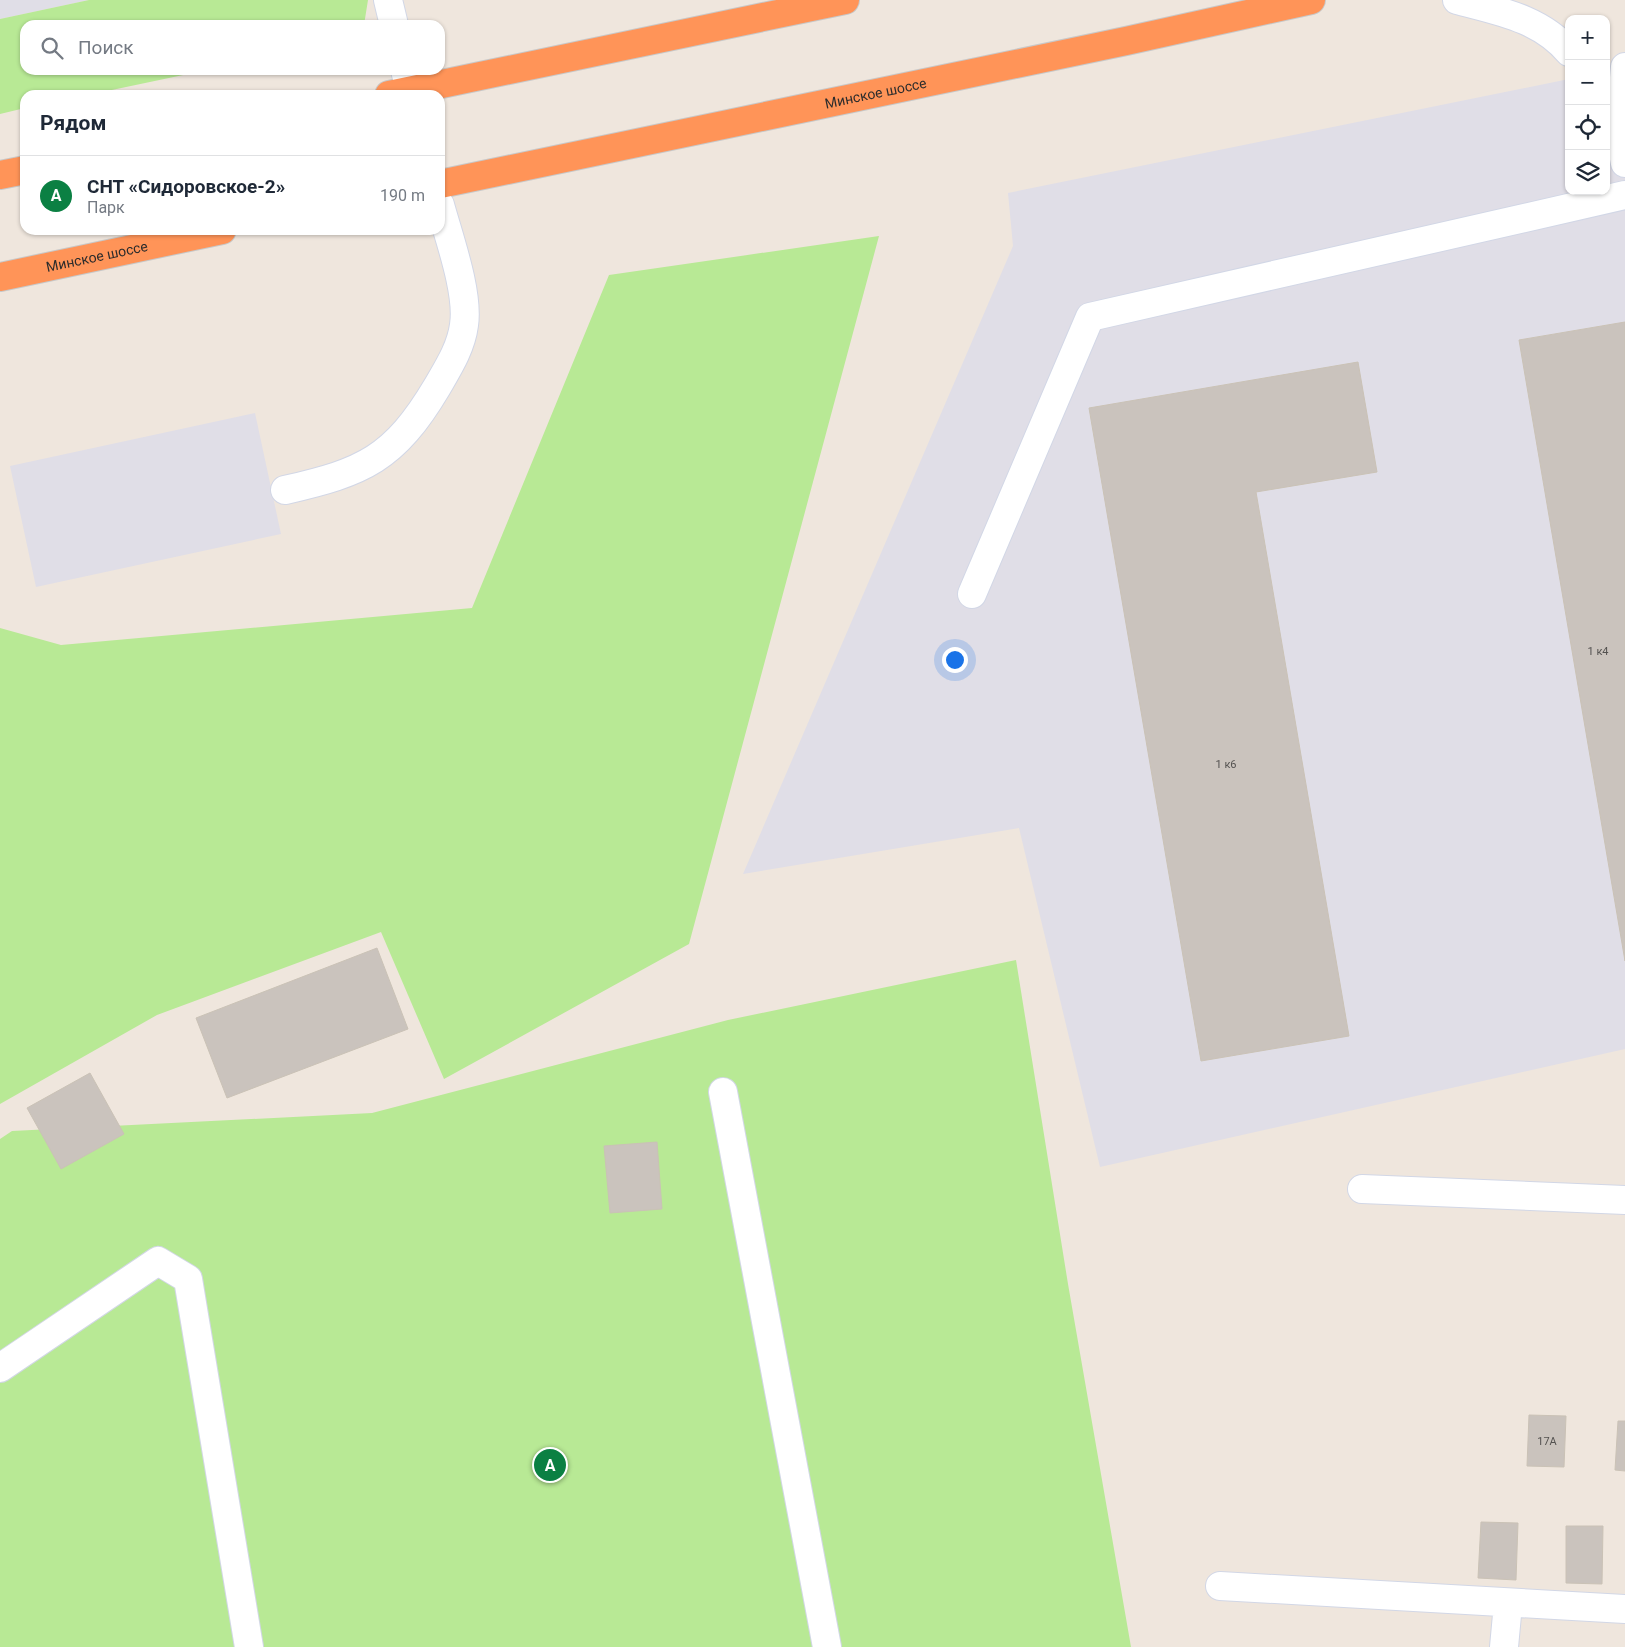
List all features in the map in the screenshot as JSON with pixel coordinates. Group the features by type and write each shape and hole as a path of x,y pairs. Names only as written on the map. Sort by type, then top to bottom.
{"highway":[{"path":"401,85 845,0"},
{"name":"Минское шоссе","path":"445,183 1126,41 1311,0"},
{"path":"0,176 20,171"},
{"name":"Минское шоссе","path":"0,277 198,235"}],"street":[{"path":"388,0 393,20"},
{"path":"1456,0 1526,19 1554,37 1565,48"},
{"path":"1625,67 1613,122 1625,163"},
{"path":"972,594 1090,317 1625,195"},
{"path":"285,490 331,479 353,471 377,458 401,439 421,414 449,367 459,344 464,324 464,303 445,225"},
{"path":"723,1092 827,1647"},
{"path":"1362,1189 1625,1200"},
{"path":"0,1368 158,1261 188,1279 249,1647"},
{"path":"1220,1586 1508,1604 1625,1609"},
{"path":"1504,1647 1508,1604"}],"shaded area":[{"path":"0,0 89,0 0,19"},
{"path":"1625,67 1625,1049 1100,1167 1019,828 743,874 1013,246 1008,193 1565,80 1565,195 1610,195 1610,70"},
{"path":"255,413 281,534 36,587 10,466"}],"green space":[{"path":"89,0 368,0 365,20 20,20 20,75 183,75 112,90 20,90 20,109 0,114 0,19"},
{"path":"879,236 689,944 444,1079 381,932 157,1015 0,1104 0,628 61,645 472,608 609,275"},
{"path":"1016,960 1068,1284 1131,1647 0,1647 0,1139 12,1131 372,1113 728,1020"}],"building":[{"path":"1625,322 1625,961 1519,340"},
{"path":"1358,362 1377,472 1256,492 1349,1036 1201,1061 1089,408"},
{"path":"377,948 408,1029 227,1098 196,1018"},
{"path":"90,1073 124,1134 61,1169 27,1108"},
{"path":"657,1142 662,1209 610,1213 604,1146"},
{"path":"1529,1415 1566,1416 1564,1467 1527,1466"},
{"path":"1618,1421 1625,1421 1625,1471 1615,1470"},
{"path":"1481,1522 1518,1523 1516,1580 1478,1578"},
{"path":"1566,1526 1603,1526 1602,1584 1566,1583"}],"place":[{"name":"СНТ «Сидоровское-2»","path":"550,1465"}]}
